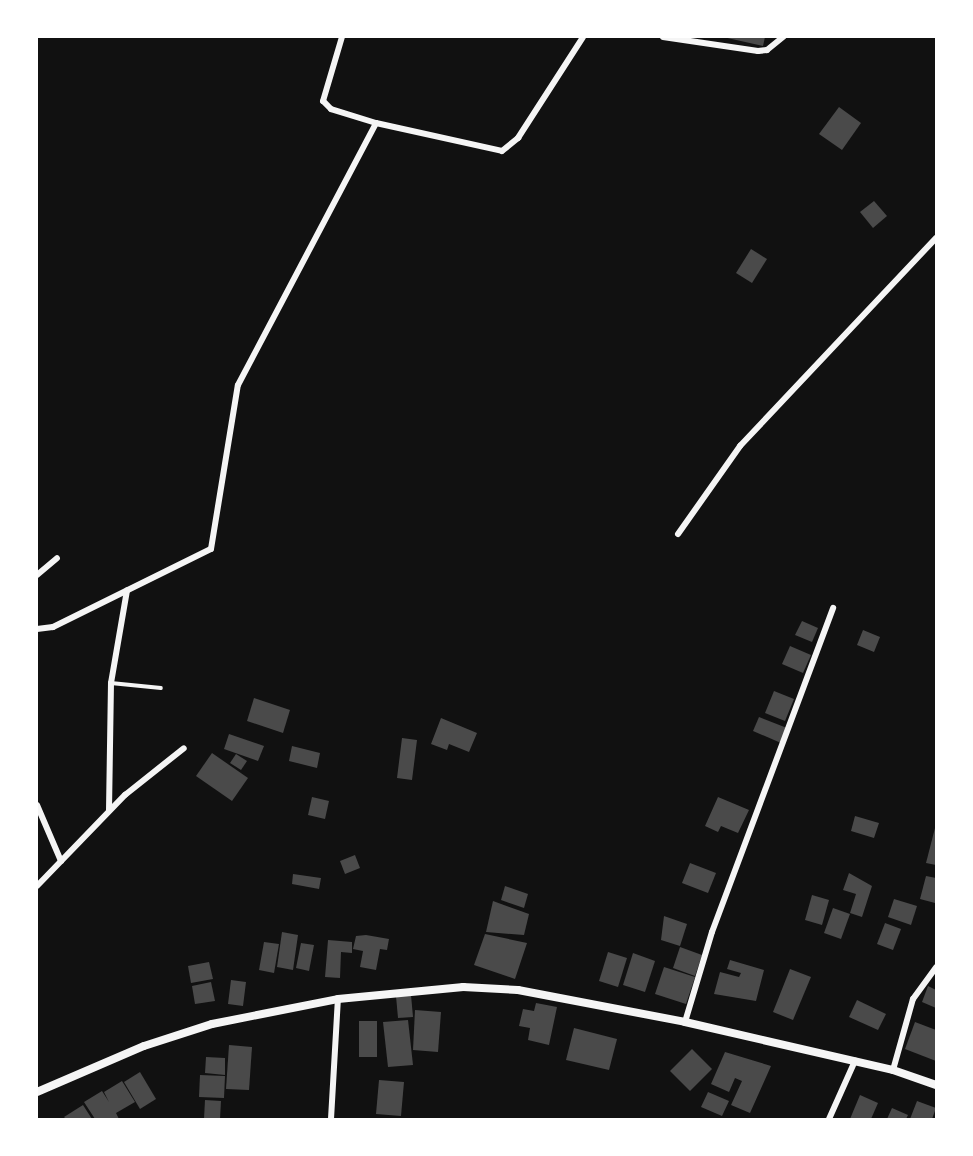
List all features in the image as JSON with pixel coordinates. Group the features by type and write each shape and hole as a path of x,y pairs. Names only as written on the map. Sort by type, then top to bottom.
{"street":[{"path":"342,37 323,101 331,109 376,123 502,151 518,138 583,37"},
{"path":"663,37 758,51 767,50 783,37"},
{"path":"37,629 53,627 211,549 238,385 376,123"},
{"path":"678,534 740,446 936,238"},
{"path":"37,575 57,558"},
{"path":"109,810 111,683 127,590"},
{"path":"685,1022 712,932 834,608"},
{"path":"37,886 109,810 184,748"},
{"path":"37,805 61,860"},
{"path":"893,1070 913,999 936,967"},
{"path":"37,1091 131,1051 212,1024 338,999 463,987 518,990 685,1022 893,1070 936,1085"},
{"path":"331,1119 338,999"},
{"path":"829,1119 855,1061"}],"lane":[{"path":"111,683 161,688"}],"building":[{"path":"723,37 765,37 763,46"},
{"path":"839,107 861,123 842,150 819,134"},
{"path":"874,201 887,216 873,228 860,212"},
{"path":"751,249 767,259 752,283 736,273"},
{"path":"802,621 818,628 812,642 795,635"},
{"path":"863,630 880,637 874,652 857,645"},
{"path":"790,646 811,655 803,673 782,664"},
{"path":"774,691 794,699 785,721 765,713"},
{"path":"254,698 290,710 283,733 247,721"},
{"path":"759,717 787,728 781,743 753,731"},
{"path":"441,718 477,733 469,752 449,744 447,750 431,744"},
{"path":"229,734 264,746 258,761 224,749"},
{"path":"402,738 417,740 412,780 397,778"},
{"path":"292,746 320,753 317,768 289,761"},
{"path":"212,753 248,778 232,801 196,776"},
{"path":"236,754 247,761 241,770 230,763"},
{"path":"312,797 329,801 325,819 308,815"},
{"path":"718,797 749,810 738,833 721,826 718,832 705,826"},
{"path":"855,816 879,823 874,838 851,831"},
{"path":"936,828 936,865 926,863"},
{"path":"355,855 360,868 345,874 340,861"},
{"path":"690,863 716,873 708,893 682,883"},
{"path":"849,873 872,886 862,917 850,913 856,894 843,890"},
{"path":"293,874 321,878 319,889 292,884"},
{"path":"926,876 936,878 935,903 920,899"},
{"path":"505,886 528,894 524,908 501,900"},
{"path":"812,895 829,900 822,925 805,920"},
{"path":"894,899 917,906 911,925 888,917"},
{"path":"493,901 529,914 524,935 486,932"},
{"path":"833,908 850,914 841,939 824,933"},
{"path":"664,916 687,924 680,946 661,940"},
{"path":"885,923 901,929 893,950 877,944"},
{"path":"282,932 298,935 293,970 277,967"},
{"path":"485,934 527,943 515,979 474,965"},
{"path":"356,936 389,939 387,950 380,949 376,970 360,967 363,951 353,949"},
{"path":"328,940 352,942 352,953 341,952 340,978 325,977"},
{"path":"264,942 279,944 274,973 259,970"},
{"path":"301,943 314,945 309,971 296,968"},
{"path":"680,947 702,955 695,976 673,968"},
{"path":"608,952 627,958 618,987 599,981"},
{"path":"633,953 655,961 645,992 623,985"},
{"path":"730,960 764,970 756,1001 714,994 720,972 739,977 741,973 727,969"},
{"path":"209,962 213,979 191,983 188,966"},
{"path":"664,967 695,977 686,1004 655,994"},
{"path":"790,969 811,977 793,1020 773,1012"},
{"path":"231,980 246,982 243,1006 228,1004"},
{"path":"211,982 215,1001 195,1004 192,986"},
{"path":"928,986 936,990 936,1008 922,1002"},
{"path":"411,995 413,1017 398,1018 396,996"},
{"path":"857,1000 886,1014 878,1030 849,1017"},
{"path":"536,1003 557,1007 549,1045 528,1040 530,1028 519,1026 523,1009 534,1011"},
{"path":"415,1010 441,1012 438,1052 413,1050"},
{"path":"408,1020 413,1065 388,1067 383,1022"},
{"path":"359,1021 377,1021 377,1057 359,1057"},
{"path":"915,1022 936,1030 936,1061 905,1049"},
{"path":"574,1028 617,1039 609,1070 566,1060"},
{"path":"229,1045 252,1047 249,1090 226,1089"},
{"path":"692,1049 712,1069 690,1091 670,1071"},
{"path":"725,1052 771,1066 750,1113 731,1105 742,1081 735,1078 729,1092 711,1084"},
{"path":"206,1057 225,1058 225,1075 205,1073"},
{"path":"140,1072 156,1099 140,1109 124,1082"},
{"path":"200,1075 225,1076 224,1098 199,1097"},
{"path":"379,1080 404,1082 401,1116 376,1114"},
{"path":"122,1081 135,1102 116,1113 119,1119 95,1119 84,1102 102,1091 109,1102 104,1092"},
{"path":"708,1092 729,1101 722,1116 701,1107"},
{"path":"860,1095 878,1103 871,1119 850,1119"},
{"path":"205,1100 221,1101 220,1119 204,1119"},
{"path":"917,1101 936,1108 932,1119 910,1119"},
{"path":"83,1105 92,1119 64,1117"},
{"path":"892,1108 908,1115 906,1119 887,1119"}]}
